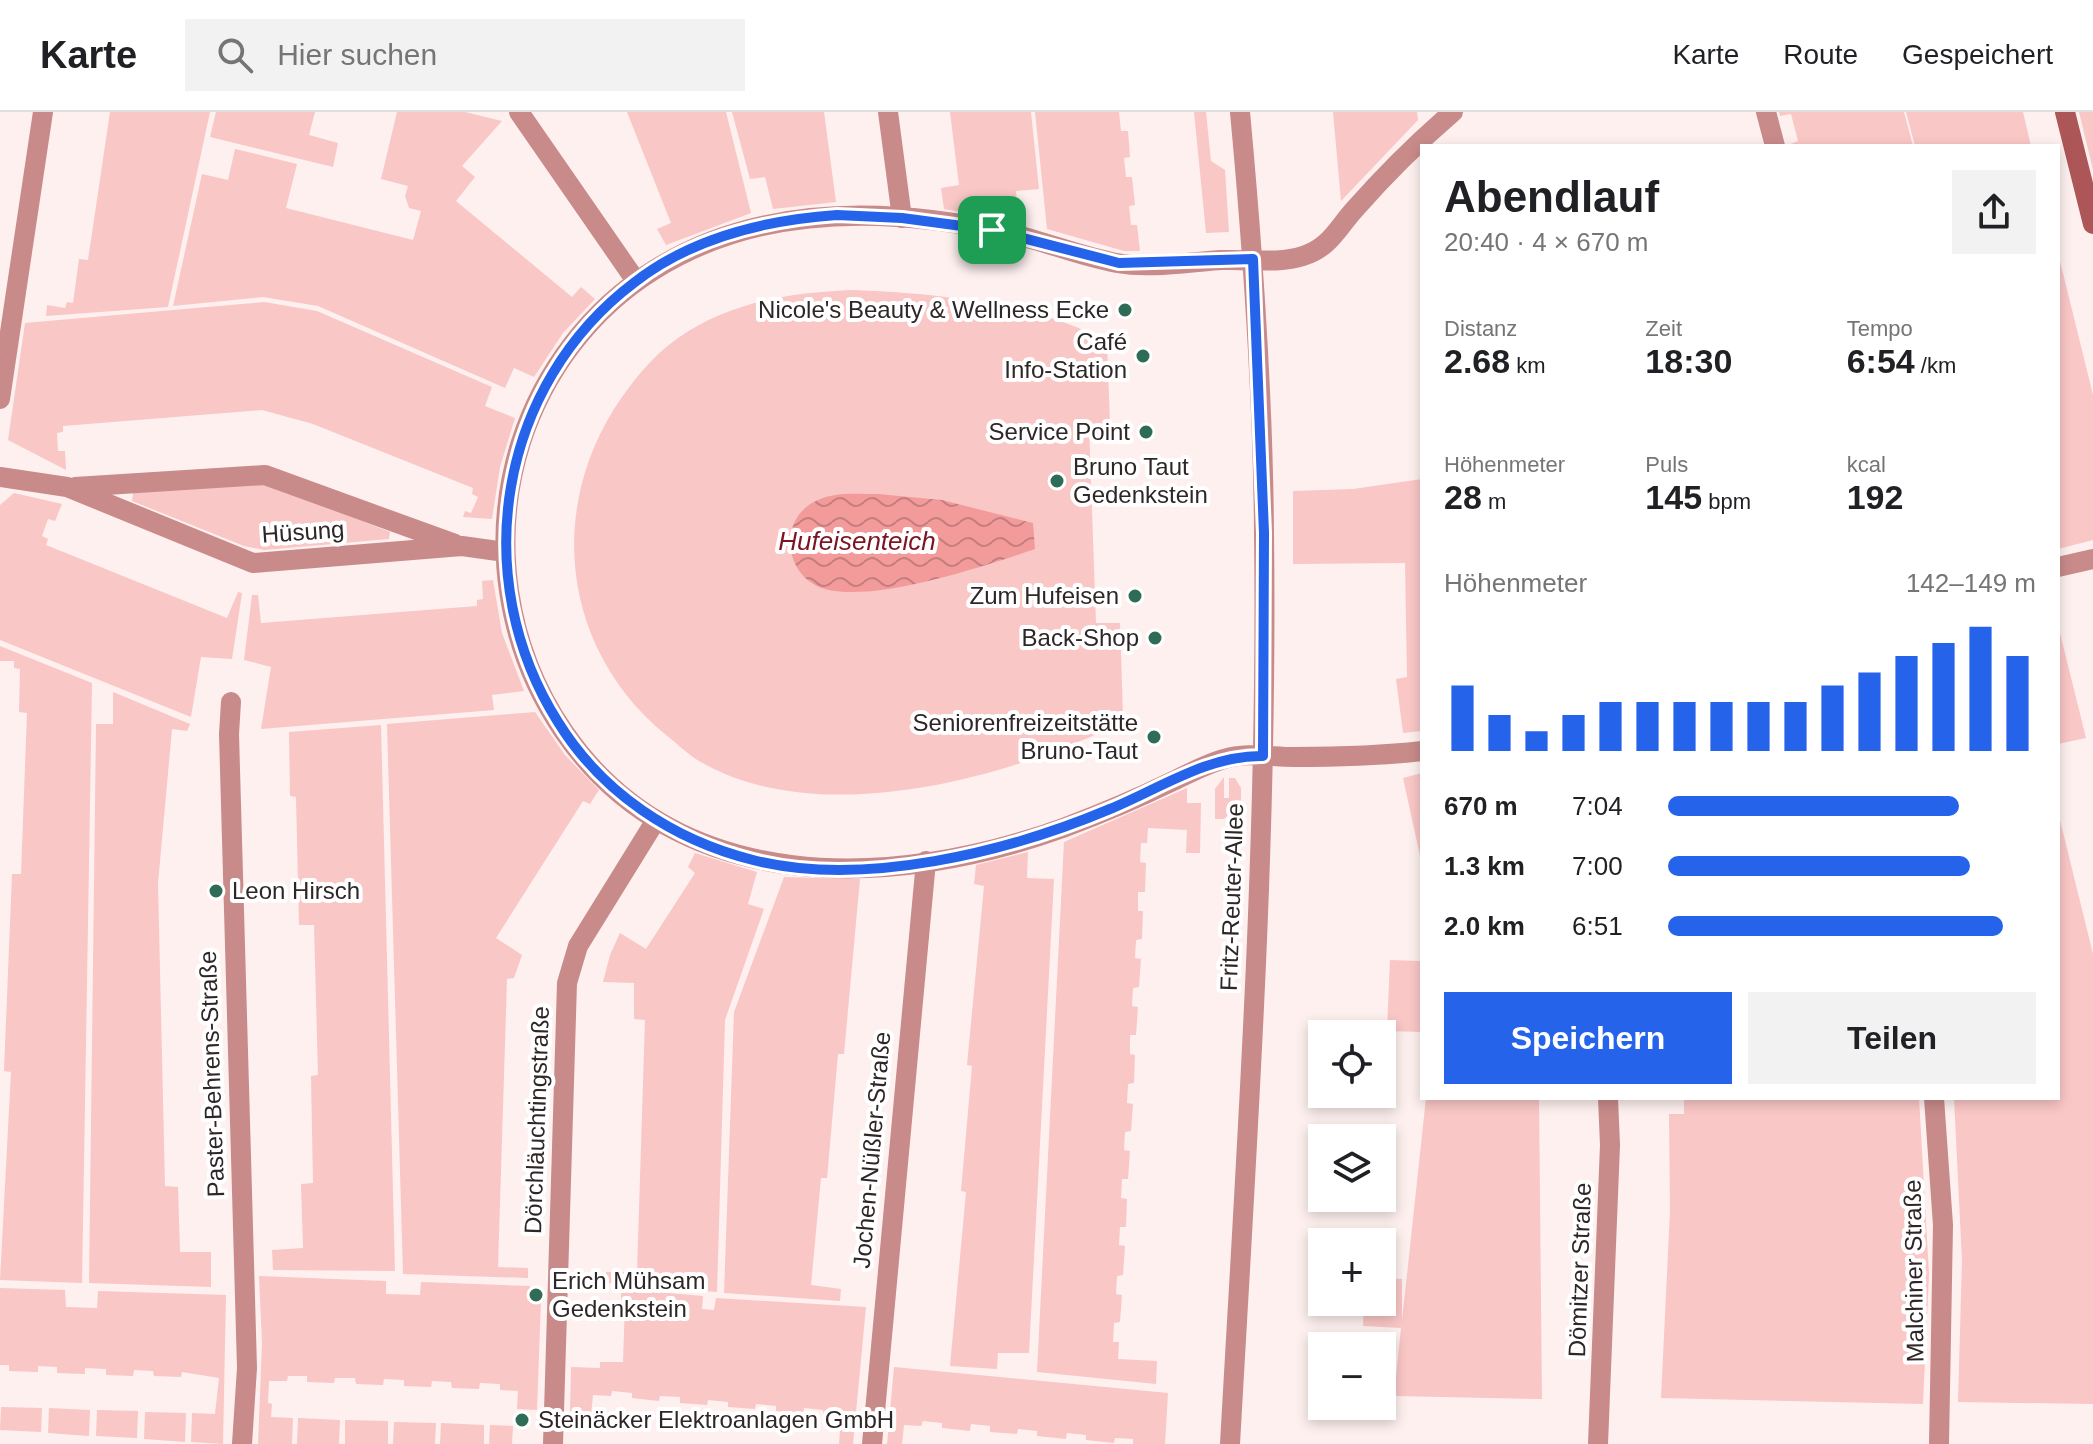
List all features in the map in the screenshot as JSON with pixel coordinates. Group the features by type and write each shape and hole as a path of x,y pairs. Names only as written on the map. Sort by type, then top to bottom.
{"main road":[{"path":"2065,112 2093,224"}],"street":[{"path":"0,399 43,112"},
{"path":"519,112 636,281"},
{"path":"888,112 902,218"},
{"name":"Fritz-Reuter-Allee","path":"1230,1444 1259,908 1263,756 1264,533 1253,259 1240,112"},
{"path":"1421,144 1453,112"},
{"path":"1766,112 1774,144"},
{"path":"1420,145 1350,214 1321,249 1284,260 1119,263 992,230 902,218 837,215 759,225 699,245 636,281 575,340 540,396 515,461 507,503 505,552 515,627 546,704 585,759 627,800 656,820 727,853 781,865 858,867 926,861 1034,837 1107,811 1224,758 1387,755 1420,751"},
{"name":"Hüsung","path":"0,477 67,487 265,475 462,546 505,552"},
{"name":"Hüsung","path":"67,487 253,563 462,546"},
{"path":"2060,567 2093,559"},
{"name":"Paster-Behrens-Straße","path":"231,702 229,734 247,1368 242,1444"},
{"name":"Dörchläuchtingstraße","path":"553,1444 567,983 578,946 656,820"},
{"name":"Jochen-Nüßler-Straße","path":"872,1444 926,861"},
{"name":"Dömitzer Straße","path":"1598,1444 1608,1220 1608,1100"},
{"name":"Malchiner Straße","path":"1934,1100 1943,1225 1939,1444"}],"shaded area":[{"path":"110,112 210,112 168,307 46,316 47,305 65,308 67,302 73,303 79,259 88,260"},
{"path":"216,112 315,112 309,135 338,143 333,167 210,137"},
{"path":"397,112 465,112 502,121 462,166 475,177 456,201 572,297 581,287 595,299 563,333 534,377 514,368 505,388 318,306 263,297 173,306 202,174 228,180 235,149 297,164 286,208 413,240 421,211 409,208 405,196 408,186 381,179"},
{"path":"627,112 726,112 751,213 666,245 657,229 671,223"},
{"path":"732,112 824,112 836,202 773,209 765,177 750,179"},
{"path":"950,112 1031,112 1039,189 1016,191 1019,222 944,209 941,188 959,185"},
{"path":"1035,112 1119,112 1121,131 1128,131 1130,157 1124,158 1126,177 1132,177 1135,205 1129,206 1131,225 1137,225 1140,251 1124,251 1047,229"},
{"path":"1194,112 1206,112 1211,161 1225,170 1229,232 1206,233"},
{"path":"1333,112 1417,112 1418,120 1341,201"},
{"path":"1779,112 1904,112 1912,144 1791,144 1798,141 1791,114 1780,116"},
{"path":"1906,112 2023,112 2031,144 1914,144"},
{"path":"2079,112 2093,112 2093,170"},
{"path":"2060,261 2093,395 2093,540 2060,548"},
{"path":"850,290 947,297 1018,309 1082,329 1107,343 1110,424 1089,425 1096,623 1120,623 1123,716 1118,724 1021,763 966,779 910,789 853,794 798,792 746,782 699,761 632,702 606,665 588,625 577,582 574,538 579,494 593,451 614,409 635,380 668,345 698,326 739,308 782,297"},
{"path":"264,302 317,311 492,387 485,406 515,418 500,467 492,519 463,517 465,511 471,513 478,497 472,494 473,488 313,424 262,410 63,426 63,432 57,433 58,451 65,451 66,470 8,440 25,323"},
{"path":"1420,479 1420,731 1403,733 1396,679 1407,677 1405,563 1293,564 1293,491 1353,489"},
{"path":"254,484 274,486 390,532 389,539 264,550 244,546 132,501 133,493"},
{"path":"14,493 62,504 55,521 48,519 42,536 48,539 46,545 227,618 238,592 242,593 232,659 201,657 191,717 0,640 0,505"},
{"path":"493,580 502,633 524,691 492,695 494,710 261,729 271,667 244,660 252,595 258,595 261,623 477,606 477,600 483,599 482,581"},
{"path":"2060,633 2086,738 2060,744"},
{"path":"0,646 92,683 82,1283 0,1280 11,1072 4,1071 12,874 21,874 27,713 19,712 20,669 14,668 14,661 0,661"},
{"path":"113,692 190,724 187,731 172,729 158,883 165,1186 178,1187 180,1252 211,1252 211,1287 89,1283 96,724 113,724"},
{"path":"535,712 565,755 599,790 590,804 583,801 496,938 522,955 514,978 507,979 498,1267 528,1268 528,1278 403,1274 387,724"},
{"path":"381,725 395,1271 273,1270 272,1250 303,1248 301,1184 313,1183 311,1076 318,1075 314,925 299,925 296,797 290,796 289,732"},
{"path":"1420,774 1420,856 1403,778"},
{"path":"1224,777 1224,798 1229,798 1229,778 1235,778 1241,788 1241,803 1224,819 1215,819 1215,789"},
{"path":"1187,788 1187,803 1201,803 1200,853 1186,853 1187,830 1148,828 1147,843 1141,843 1140,862 1146,863 1145,892 1138,892 1138,911 1143,911 1142,939 1136,940 1135,958 1141,959 1139,987 1133,988 1132,1006 1138,1007 1136,1035 1130,1035 1130,1054 1135,1055 1134,1083 1128,1084 1127,1103 1133,1104 1131,1131 1125,1132 1124,1150 1130,1151 1128,1179 1122,1179 1121,1198 1127,1199 1126,1227 1120,1227 1119,1245 1125,1246 1123,1275 1117,1276 1116,1294 1122,1295 1120,1322 1114,1323 1113,1342 1119,1342 1118,1359 1157,1361 1156,1384 1037,1372 1064,842"},
{"path":"2060,820 2093,954 2093,1404 1958,1402 1962,1261 1954,1100 2060,1100"},
{"path":"1028,852 1027,878 1054,879 1029,1353 998,1353 997,1369 950,1366 966,1192 961,1191 972,1066 967,1065 984,886 974,884 976,865"},
{"path":"695,853 757,872 748,904 764,909 725,1020 717,1292 606,1283 606,1272 637,1272 645,1020 634,1019 634,983 603,982 620,933 646,949 695,873 688,867"},
{"path":"784,877 860,879 844,1054 838,1054 827,1178 821,1178 811,1285 841,1289 840,1301 724,1293 734,1012"},
{"path":"1390,960 1420,961 1420,1032 1396,1031 1396,1020 1387,1020"},
{"path":"1426,1100 1539,1100 1542,1399 1396,1396 1401,1328 1363,1326 1363,1316 1396,1316 1396,1279 1402,1279 1402,1321"},
{"path":"1684,1100 1919,1100 1929,1274 1923,1404 1661,1398 1670,1211 1669,1114 1684,1114"},
{"path":"259,1276 386,1281 386,1294 420,1295 421,1282 530,1286 530,1298 541,1299 537,1410 517,1409 518,1391 500,1390 500,1384 480,1383 479,1389 452,1388 451,1382 432,1381 431,1387 404,1386 404,1380 384,1379 383,1385 356,1384 355,1378 335,1378 334,1383 307,1382 307,1376 288,1376 287,1381 269,1381 268,1403 272,1404 271,1417 293,1418 292,1444 258,1444 262,1343"},
{"path":"0,1288 65,1290 66,1307 97,1308 98,1291 226,1295 223,1444 191,1442 192,1413 215,1414 219,1378 182,1372 181,1377 154,1376 153,1371 134,1370 133,1376 106,1375 106,1369 85,1368 85,1374 57,1373 57,1367 38,1366 38,1372 9,1371 9,1365 0,1365"},
{"path":"621,1289 703,1296 702,1309 714,1310 716,1298 866,1307 853,1444 839,1444 841,1417 823,1416 823,1410 804,1408 803,1414 776,1411 776,1406 756,1404 755,1409 728,1407 728,1402 708,1400 707,1405 680,1403 680,1397 660,1396 659,1401 632,1398 632,1393 612,1391 611,1396 593,1395 591,1415 570,1413 571,1367 600,1368 600,1362 623,1362 625,1302 621,1301"},
{"path":"894,1367 1168,1393 1165,1444 1133,1444 1133,1439 1115,1438 1114,1443 1086,1440 1086,1435 1067,1433 1066,1439 1037,1436 1037,1431 1018,1429 1017,1434 990,1432 990,1426 971,1424 970,1431 942,1428 942,1423 923,1421 921,1426 904,1425 902,1444 887,1444"},
{"path":"1,1407 42,1408 41,1432 0,1430"},
{"path":"49,1408 90,1410 89,1436 48,1433"},
{"path":"97,1410 138,1411 137,1438 96,1436"},
{"path":"145,1412 186,1413 185,1442 144,1439"},
{"path":"298,1418 340,1420 339,1444 297,1444"},
{"path":"345,1420 388,1421 388,1444 345,1444"},
{"path":"394,1422 436,1423 435,1444 393,1444"},
{"path":"441,1423 484,1425 484,1444 440,1444"},
{"path":"490,1425 513,1426 512,1444 489,1444"}],"water":[{"name":"Hufeisenteich","path":"878,494 942,500 1033,523 1035,549 960,573 900,587 846,592 825,589 812,583 802,574 791,550 790,537 801,512 827,497"}],"place":[{"name":"Nicole's Beauty & Wellness Ecke","path":"1125,310"},
{"name":"Café Info-Station","path":"1143,356"},
{"name":"Service Point","path":"1146,432"},
{"name":"Bruno Taut Gedenkstein","path":"1057,481"},
{"name":"Zum Hufeisen","path":"1135,596"},
{"name":"Back-Shop","path":"1155,638"},
{"name":"Seniorenfreizeitstätte Bruno-Taut","path":"1154,737"},
{"name":"Leon Hirsch","path":"216,891"},
{"name":"Erich Mühsam Gedenkstein","path":"536,1295"},
{"name":"Steinäcker Elektroanlagen GmbH","path":"522,1420"}],"route":[{"path":"837,215 935,221 992,230 1119,263 1253,259 1264,533 1263,756 1224,758 1060,829 997,847 926,861 824,868 781,865 727,853 677,832 627,800 585,759 565,734 533,678 515,627 506,572 507,503 515,461 549,378 590,323 636,281 670,259 728,234 780,221 837,215"}]}
